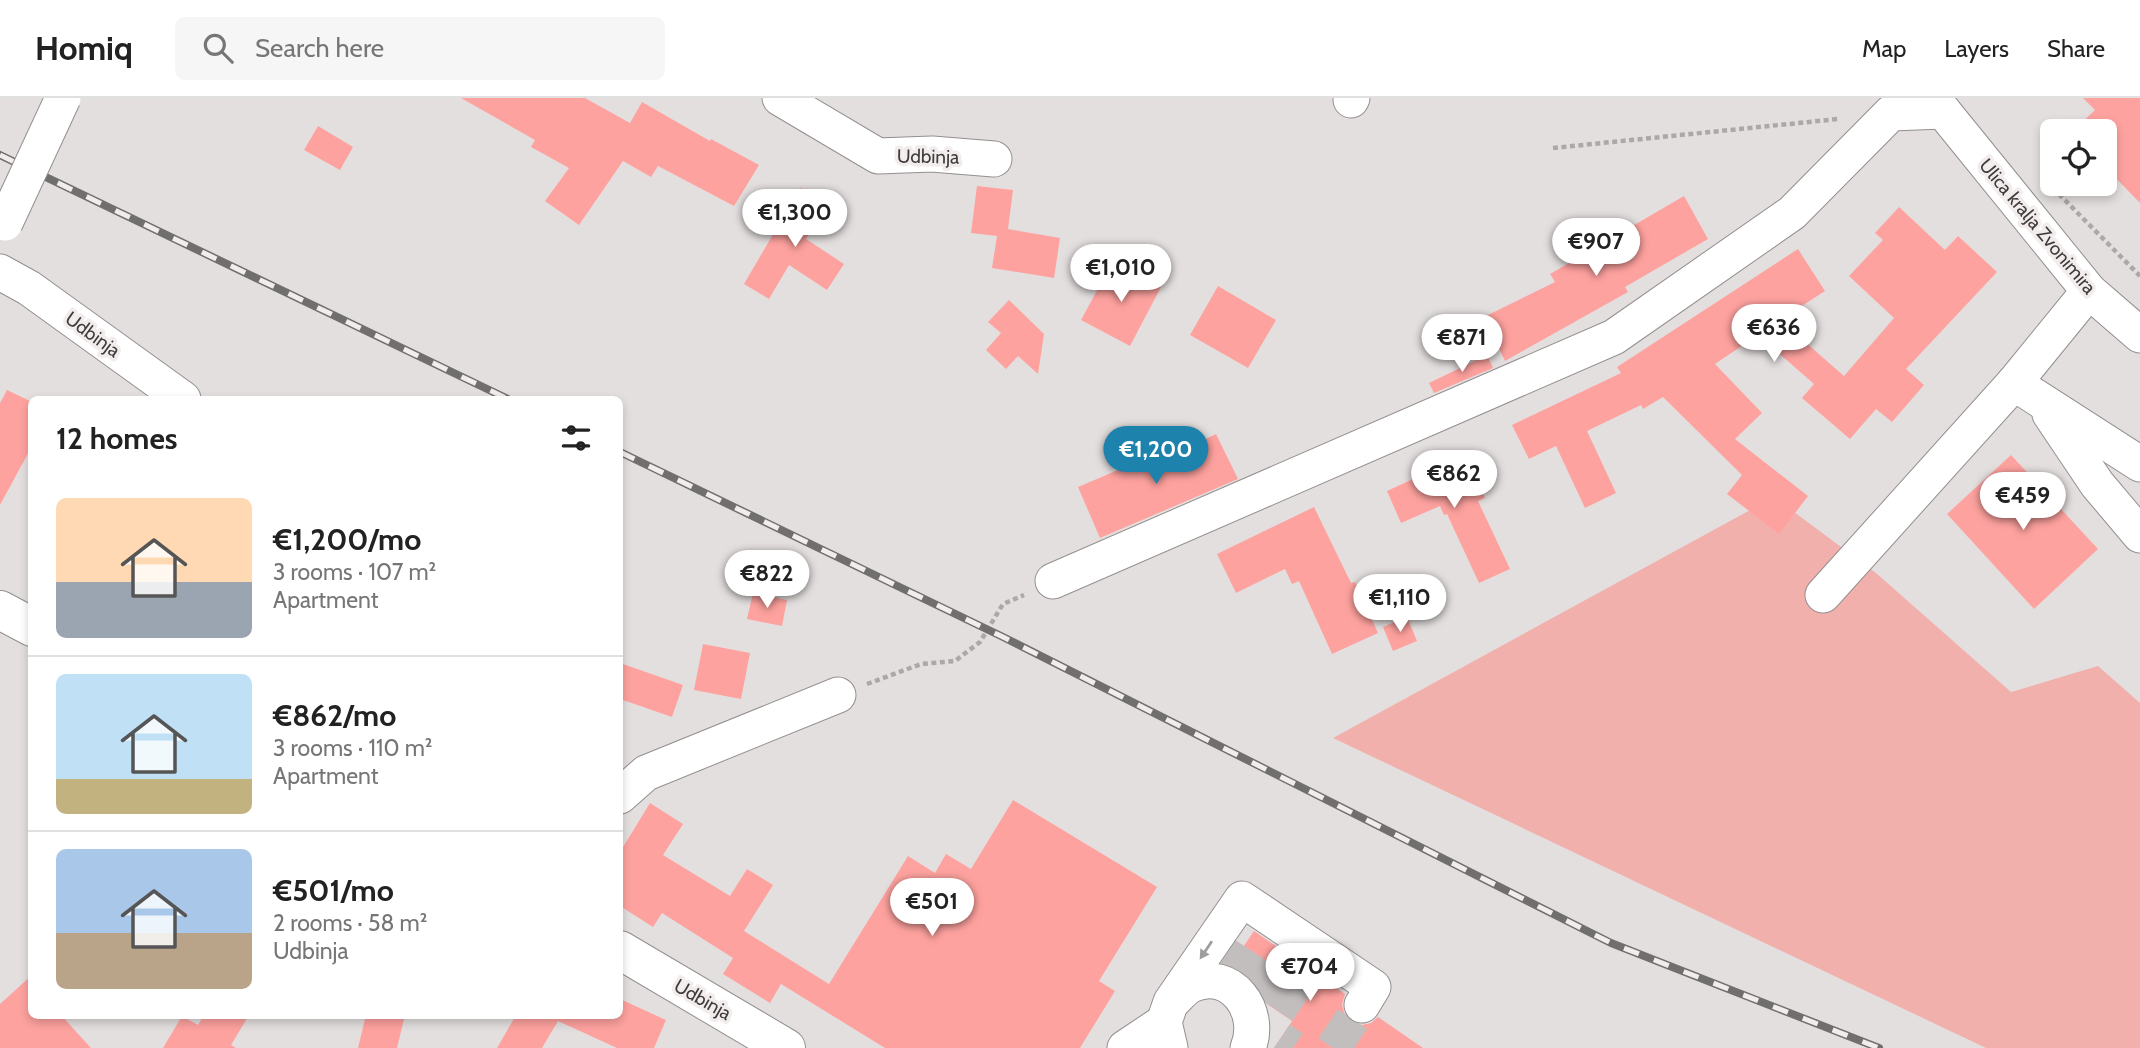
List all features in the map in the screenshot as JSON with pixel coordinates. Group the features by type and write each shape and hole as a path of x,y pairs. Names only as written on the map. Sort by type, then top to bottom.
{"main road":[{"path":"0,610 28,625"},
{"name":"Udbinja","path":"623,952 786,1048"}],"street":[{"path":"2,228 64,98"},
{"name":"Udbinja","path":"779,98 834,112 878,156 932,154 994,159"},
{"path":"1053,581 1614,337 1792,213 1891,113 1944,105"},
{"name":"Ulica kralja Zvonimira","path":"1944,105 2089,290 2140,335"},
{"name":"Udbinja","path":"0,272 29,288 179,396"},
{"path":"1823,595 2027,391 2089,290"},
{"path":"2027,391 2140,464"},
{"path":"2027,391 2097,484 2140,535"},
{"path":"623,793 646,774 838,695"},
{"path":"1125,1048 1168,1024 1242,899 1289,943 1373,987 1362,1005"},
{"path":"1168,1024 1191,985 1213,982 1252,1012"}],"path":[{"path":"1553,148 1891,113"},
{"path":"2062,196 2140,276"},
{"path":"838,695 921,664 955,661 980,642 1003,604 1053,581"}],"shaded area":[{"path":"1774,497 1876,573 2011,692 2098,666 2140,703 2140,1048 1986,1048 1333,738"}],"building":[{"path":"461,98 585,98 630,123 642,102 759,165 734,206 658,166 651,177 623,161 579,225 545,201 569,168 531,147 535,140"},
{"path":"2083,98 2140,98 2140,203 2117,179 2117,119 2086,119 2095,110"},
{"path":"318,126 353,147 340,170 304,150"},
{"path":"977,186 1013,190 1008,229 1060,238 1054,278 992,268 997,236 971,233"},
{"path":"800,188 827,205 806,239 844,264 827,290 789,265 769,299 744,284"},
{"path":"1684,196 1708,239 1625,287 1628,292 1505,361 1484,317 1555,282 1550,274"},
{"path":"1899,207 1945,250 1958,236 1997,272 1906,369 1924,385 1892,422 1876,409 1850,439 1802,398 1814,384 1758,335 1715,364 1762,413 1735,439 1808,496 1779,534 1727,494 1742,475 1663,397 1643,409 1641,405 1587,431 1616,493 1585,508 1556,446 1529,459 1512,425 1621,373 1617,367 1798,249 1825,291 1780,320 1844,376 1894,318 1849,276 1883,240 1875,233"},
{"path":"1113,261 1161,287 1130,346 1081,320"},
{"path":"1218,286 1276,320 1248,368 1190,335"},
{"path":"1009,300 1044,334 1038,374 1018,356 1006,369 986,350 1001,333 988,322"},
{"path":"1487,355 1493,368 1434,393 1429,383"},
{"path":"7,390 28,400 28,453 0,505 0,403"},
{"path":"1216,434 1238,479 1100,538 1078,487 1137,462 1141,471"},
{"path":"1464,450 1485,498 1478,501 1510,569 1479,583 1447,514 1444,515 1440,506 1401,523 1387,491 1426,473 1424,467"},
{"path":"2011,455 2098,549 2034,609 1947,514"},
{"path":"1314,507 1351,583 1355,582 1378,633 1332,654 1299,581 1292,584 1285,569 1236,593 1217,554"},
{"path":"753,593 787,600 782,626 747,619"},
{"path":"1407,617 1417,641 1393,651 1383,627"},
{"path":"703,644 750,653 741,699 694,690"},
{"path":"623,664 683,685 672,717 623,700"},
{"path":"1013,800 1157,887 1099,981 1115,991 1080,1048 885,1048 781,984 770,1003 723,974 733,958 662,913 653,927 623,908 623,847 650,803 683,824 663,855 730,896 747,869 773,885 744,931 829,984 908,856 935,873 946,854 971,869"},
{"path":"1254,931 1345,994 1342,1005 1351,1022 1362,1025 1371,1023 1378,1017 1423,1048 1274,1048 1292,1021 1267,1004 1254,981 1231,965"},
{"path":"28,979 28,1019 65,1019 91,1048 0,1048 0,1004"},
{"path":"623,1000 666,1020 654,1048 617,1048 558,1021 542,1048 497,1048 514,1019 623,1019"},
{"path":"180,1019 187,1019 198,1025 202,1019 247,1019 231,1045 236,1048 163,1048"},
{"path":"365,1019 404,1019 397,1048 358,1048"}],"tunnel":[{"path":"1231,979 1260,935"},
{"path":"1253,994 1282,950"},
{"path":"1278,1011 1307,968"},
{"path":"1333,1048 1362,1005"},
{"path":"1280,1039 1293,1048"}],"railway":[{"path":"0,155 502,396"},
{"path":"623,453 1001,636 1611,943 1879,1048"}]}
